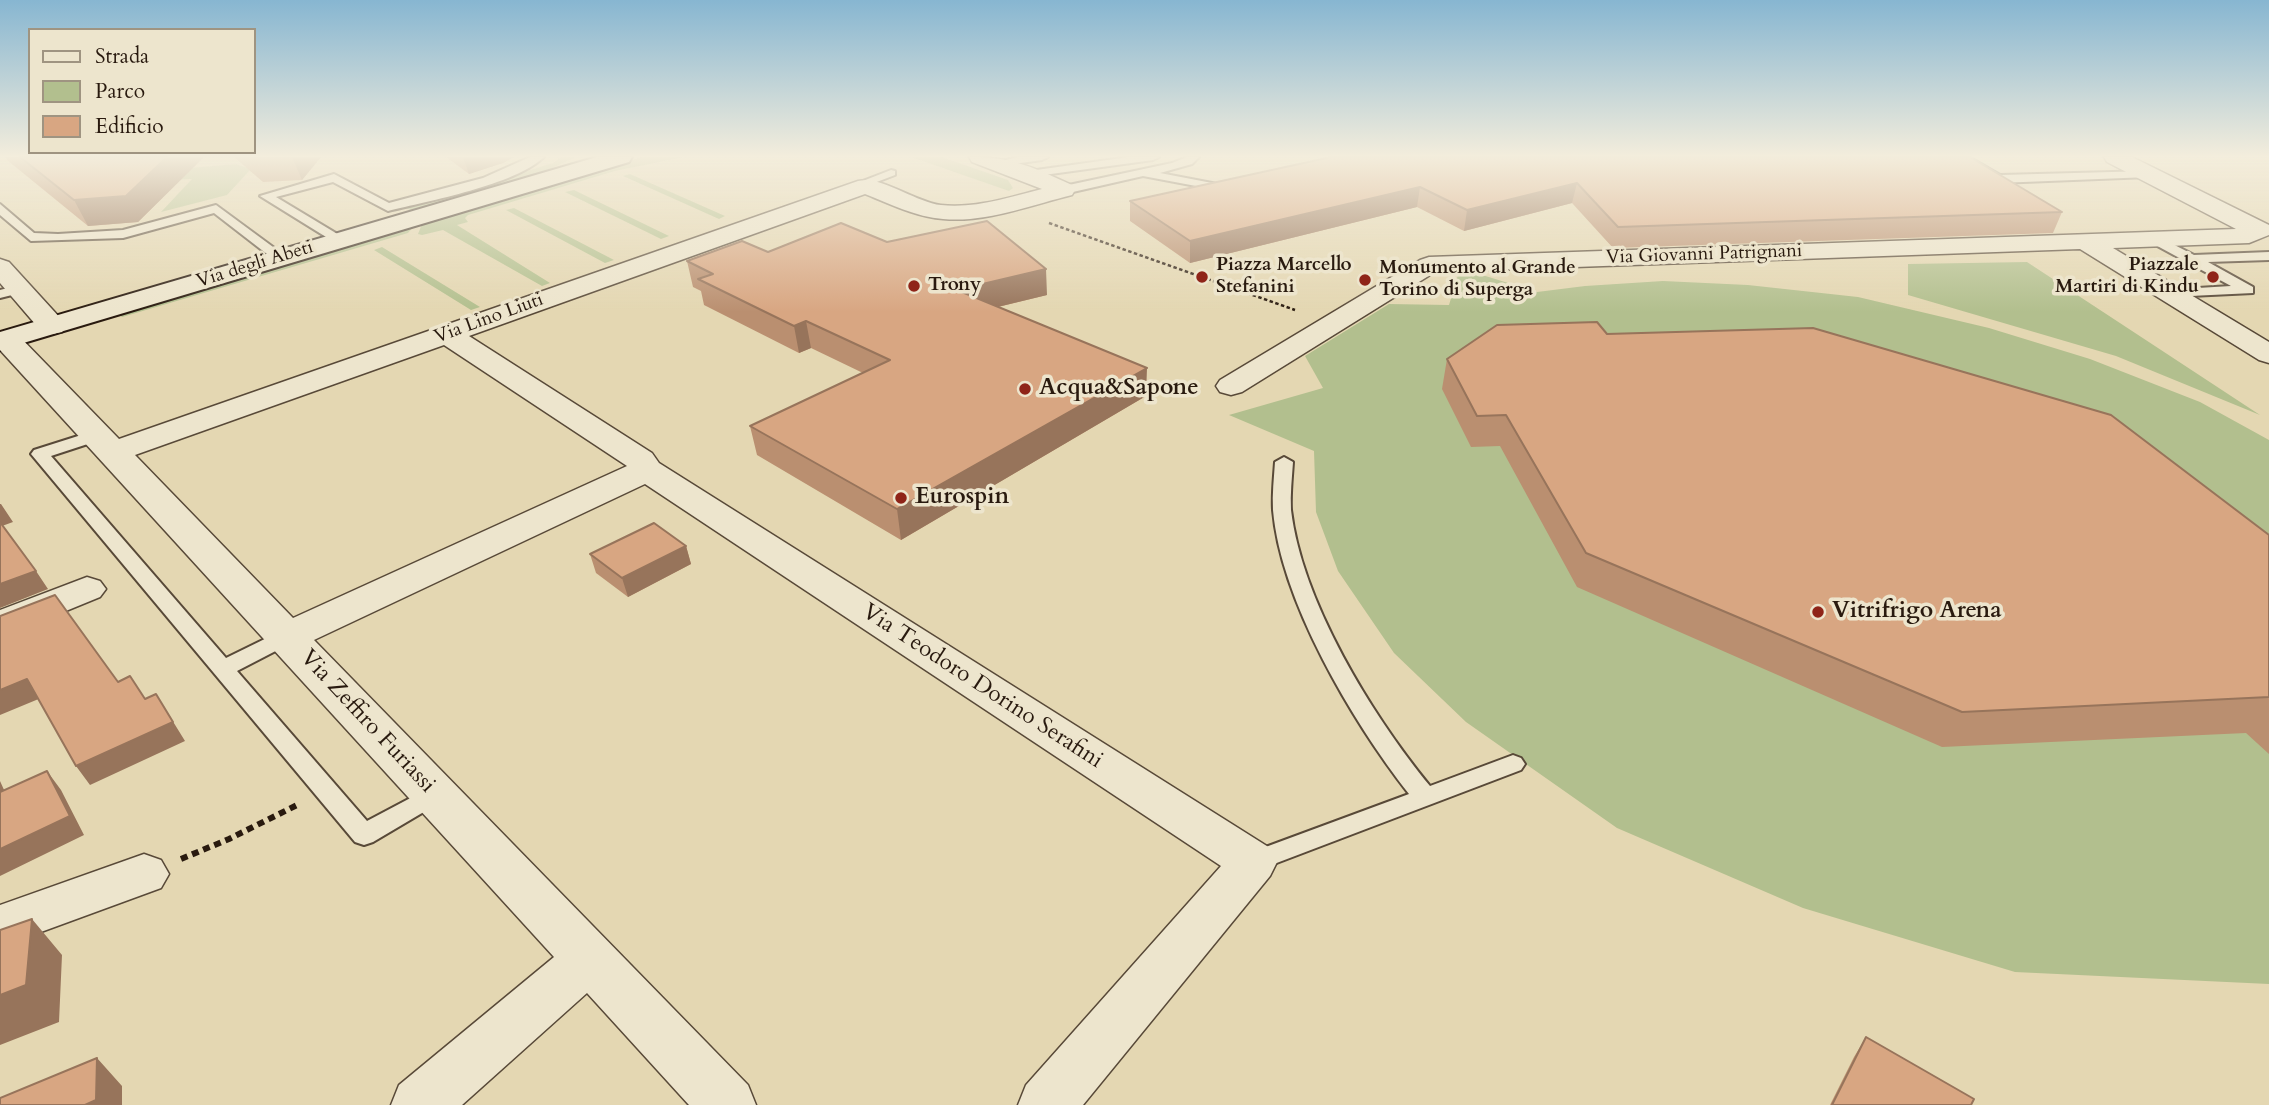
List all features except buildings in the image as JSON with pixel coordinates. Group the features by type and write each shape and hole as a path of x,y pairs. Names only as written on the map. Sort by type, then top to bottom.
{"street":[{"name":"Via degli Abeti","path":"3,340 339,241 429,209"},
{"name":"Via Lino Liuti","path":"105,443 447,334 798,209"},
{"path":"925,209 947,212 978,209"},
{"path":"2218,209 2269,233"},
{"name":"Via Giovanni Patrignani","path":"1231,386 1429,265 2249,236 2250,231 2241,220"},
{"path":"2085,242 2269,354"},
{"path":"0,267 9,292 52,326"},
{"path":"2269,328 2255,335 2269,354"},
{"name":"Via Teodoro Dorino Serafini","path":"447,334 640,460 647,470 1253,862"},
{"name":"Via Zeffiro Furiassi","path":"3,340 105,443 727,1105"},
{"path":"286,637 647,470"},
{"path":"0,625 87,589"},
{"path":"1047,1105 1253,862"},
{"path":"0,926 144,874"},
{"path":"421,1105 590,958"}],"lane":[{"path":"1,209 31,237 58,238 123,234 216,209 281,258"},
{"path":"286,209 339,241"},
{"path":"2155,239 2248,290 2169,293"},
{"path":"2191,259 2269,256"},
{"path":"105,443 40,454 364,835 435,794"},
{"path":"1284,463 1282,514 1300,579 1331,653 1394,760 1425,797"},
{"path":"223,669 286,637"},
{"path":"1253,862 1513,764"}],"path":[{"path":"1047,222 1332,323"},
{"path":"144,874 229,839 326,791"}],"green space":[{"path":"472,209 489,209 468,215 465,218 468,222 457,225 550,283 542,286 443,230 418,234 422,224"},
{"path":"515,209 614,260 605,263 506,210"},
{"path":"599,209 612,209 669,236 661,239"},
{"path":"696,209 708,209 725,216 719,219"},
{"path":"414,226 408,233 122,317 117,313"},
{"path":"382,247 480,307 471,310 374,250"},
{"path":"2027,262 2260,415 2116,356 1908,295 1908,264"},
{"name":"Vitrifrigo Arena","path":"1460,268 1537,292 1663,281 1748,285 1858,297 1989,328 2090,359 2200,402 2269,440 2269,984 2015,972 1803,908 1617,828 1466,722 1394,653 1338,571 1316,512 1314,451 1229,415 1323,388 1305,356 1389,304 1449,305"}],"place":[{"name":"Piazza Marcello Stefanini","path":"1202,277"},
{"name":"Piazzale Martiri di Kindu","path":"2213,277"},
{"name":"Monumento al Grande Torino di Superga","path":"1365,280"},
{"name":"Trony","path":"914,286"},
{"name":"Acqua&Sapone","path":"1025,389"},
{"name":"Eurospin","path":"901,498"},
{"name":"Vitrifrigo Arena","path":"1818,612"}]}
